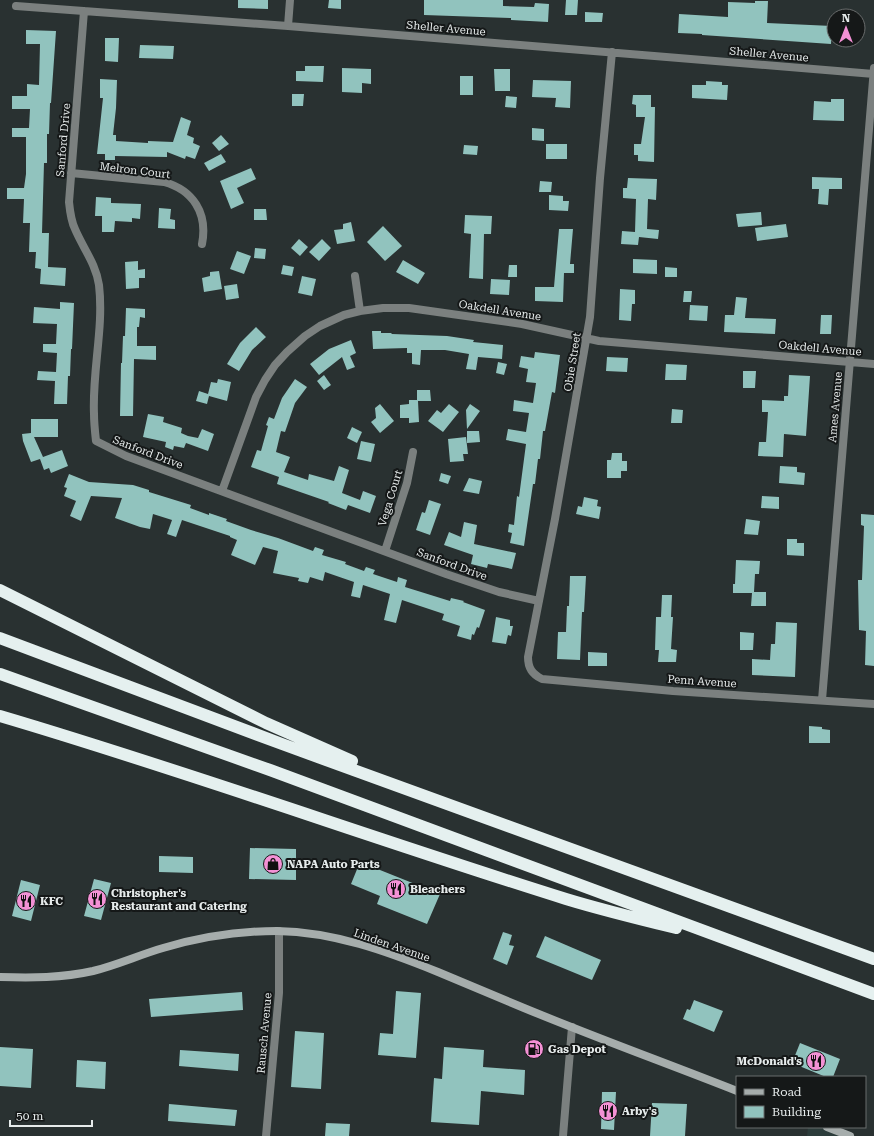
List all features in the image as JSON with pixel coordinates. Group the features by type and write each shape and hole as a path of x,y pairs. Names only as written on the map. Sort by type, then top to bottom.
{"highway":[{"path":"0,590 266,723 459,808"},
{"path":"0,638 282,744 874,959"},
{"path":"0,674 270,770 874,994"},
{"path":"0,716 204,779 313,817 568,899 750,948"}],"main road":[{"name":"Linden Avenue","path":"0,977 31,978 91,971 192,940 224,935 279,931 312,934 337,938 384,951 655,1060 736,1091"},
{"path":"830,1128 850,1136"}],"street":[{"path":"288,26 290,0"},
{"name":"Sheller Avenue","path":"16,6 288,26 874,74"},
{"name":"Sanford Drive","path":"84,11 69,202 74,228 94,268 100,299 94,414 96,441 105,447 126,456 384,551 499,592 539,601"},
{"name":"Obie Street","path":"531,671 528,664 528,657 555,519 590,317 600,178 612,52"},
{"name":"Ames Avenue","path":"822,700 874,68"},
{"name":"Melron Court","path":"71,173 164,182 174,185 190,196 201,214 203,224 202,244"},
{"path":"355,276 360,311"},
{"name":"Oakdell Avenue","path":"222,491 256,397 275,365 305,336 320,326 344,314 383,308 409,308 522,324 586,339 874,364"},
{"name":"Vega Court","path":"384,551 407,483 413,452"},
{"name":"Penn Avenue","path":"531,671 542,679 674,691 874,704"},
{"name":"Rausch Avenue","path":"266,1136 278,993 279,931"},
{"path":"563,1136 572,1027"}],"shaded area":[{"path":"808,1128 830,1128 850,1136 807,1136"}],"building":[{"path":"238,0 268,0 268,9 238,8"},
{"path":"329,0 341,0 341,9 328,8"},
{"path":"424,0 503,0 503,6 534,7 535,3 549,4 548,22 511,20 511,18 424,15"},
{"path":"566,0 578,0 577,15 565,15"},
{"path":"755,1 768,1 767,23 826,26 826,44 678,33 679,14 728,17 728,2 755,3"},
{"path":"585,12 603,13 602,22 585,22"},
{"path":"26,30 56,31 49,134 47,134 47,163 44,163 42,233 49,233 48,267 66,268 65,286 40,284 41,269 35,268 36,252 29,252 30,223 23,223 24,199 7,199 7,188 24,188 26,174 26,137 12,137 12,128 29,128 30,109 12,109 12,96 27,96 27,84 39,85 40,44 26,44"},
{"path":"105,38 119,38 118,62 105,61"},
{"path":"140,45 174,46 173,59 139,58"},
{"path":"305,66 324,66 323,82 296,81 296,71 305,71"},
{"path":"342,68 371,69 371,84 362,83 362,93 342,92"},
{"path":"494,69 510,69 510,91 495,91"},
{"path":"460,76 473,76 473,95 460,95"},
{"path":"100,79 117,80 113,135 116,135 116,141 148,143 148,141 173,142 181,117 191,121 187,135 194,138 193,143 200,146 195,159 186,156 185,159 167,152 167,157 115,156 115,160 105,160 105,154 97,154 103,98 100,98"},
{"path":"533,80 571,81 570,108 555,107 556,98 532,97"},
{"path":"706,81 722,82 722,85 728,85 727,100 692,98 692,85 706,85"},
{"path":"292,94 304,94 303,106 292,106"},
{"path":"633,95 651,95 651,107 655,107 654,162 638,161 638,155 634,155 634,144 641,144 645,117 636,117 636,105 632,104"},
{"path":"506,96 517,97 516,108 505,107"},
{"path":"831,99 844,99 844,121 813,120 814,101 831,102"},
{"path":"532,128 544,129 544,141 532,140"},
{"path":"221,135 229,144 219,151 212,143"},
{"path":"546,144 567,144 567,159 546,159"},
{"path":"464,145 478,146 477,155 463,154"},
{"path":"221,154 226,162 209,171 204,163"},
{"path":"251,168 256,179 237,188 244,203 231,209 220,181"},
{"path":"812,177 842,178 842,189 829,189 828,205 818,204 819,189 812,189"},
{"path":"628,178 657,179 656,200 648,199 647,229 659,230 658,239 639,237 638,245 621,244 622,231 635,232 636,199 623,198 623,188 627,188"},
{"path":"540,181 552,182 551,192 539,192"},
{"path":"549,195 563,196 563,201 569,201 568,211 549,210"},
{"path":"96,197 111,198 111,203 141,204 140,219 132,218 132,222 115,221 114,232 102,232 102,216 95,216"},
{"path":"159,208 171,209 170,219 175,220 175,229 158,228"},
{"path":"254,209 266,209 267,220 254,220"},
{"path":"761,212 762,225 738,227 736,214"},
{"path":"465,215 492,216 491,234 484,234 483,279 469,278 471,234 464,233"},
{"path":"351,222 355,241 337,244 334,230 343,229 343,224"},
{"path":"786,224 788,237 757,241 755,228"},
{"path":"383,226 402,246 385,261 367,242"},
{"path":"559,229 573,229 570,264 574,264 574,273 564,273 563,302 535,301 535,287 554,287"},
{"path":"299,239 308,247 300,256 291,248"},
{"path":"322,239 331,248 319,261 309,252"},
{"path":"255,248 266,249 265,259 254,258"},
{"path":"237,251 251,256 244,274 230,269"},
{"path":"633,259 657,260 657,274 633,273"},
{"path":"403,260 425,273 418,284 396,272"},
{"path":"138,261 138,270 145,269 145,278 139,278 139,288 126,289 125,262"},
{"path":"283,265 294,267 292,276 281,274"},
{"path":"509,265 517,265 517,277 508,277"},
{"path":"665,267 677,268 677,277 665,277"},
{"path":"219,271 222,289 204,292 202,278 210,276 210,272"},
{"path":"302,276 316,279 312,296 298,293"},
{"path":"491,279 510,280 509,295 490,294"},
{"path":"237,284 239,298 226,300 224,286"},
{"path":"620,289 635,290 635,304 632,304 631,321 619,320"},
{"path":"684,291 692,291 691,302 683,302"},
{"path":"736,297 747,298 745,318 776,319 775,334 724,332 725,315 734,315"},
{"path":"60,302 74,303 67,404 54,404 55,381 37,380 38,371 56,372 57,353 43,352 43,344 56,344 57,324 33,323 34,307 60,309"},
{"path":"690,305 708,306 707,321 689,320"},
{"path":"126,308 145,309 145,318 140,317 139,327 137,327 137,346 156,346 156,360 134,359 133,416 120,416 121,363 123,336 125,336"},
{"path":"821,315 832,315 831,334 820,334"},
{"path":"256,327 266,337 252,350 239,371 227,364 240,343"},
{"path":"372,331 381,331 381,333 392,334 447,336 474,340 473,342 503,345 502,359 478,357 476,370 466,369 469,354 445,350 421,350 420,365 412,364 412,353 407,353 407,348 373,349"},
{"path":"351,340 356,353 350,356 355,367 347,370 342,357 319,375 310,364 329,349"},
{"path":"535,352 560,355 555,393 552,392 545,431 543,431 540,459 538,459 535,484 533,484 524,546 510,543 512,533 508,532 509,524 514,525 517,496 519,497 526,444 506,440 508,429 526,432 529,413 513,411 514,400 533,403 536,383 526,382 528,369 519,367 521,356 534,358"},
{"path":"607,357 628,358 627,372 606,371"},
{"path":"498,362 507,364 504,375 496,373"},
{"path":"666,364 687,365 686,380 665,380"},
{"path":"743,371 756,371 755,388 743,388"},
{"path":"324,375 331,385 324,390 317,381"},
{"path":"789,375 810,376 806,436 784,434 783,457 758,456 759,442 766,442 768,412 762,412 762,400 784,401 784,396 788,396"},
{"path":"218,379 231,382 227,401 209,396 207,404 196,401 199,391 208,394 211,382 217,383"},
{"path":"295,379 307,387 295,403 285,432 281,431 276,452 290,457 284,472 308,480 309,474 334,481 339,466 349,470 342,493 360,500 363,491 376,496 370,513 348,505 346,510 328,503 329,502 277,484 279,477 251,467 257,450 261,451 269,417 274,419 282,398"},
{"path":"417,390 430,390 431,401 418,401 419,422 409,423 409,418 400,418 400,405 409,404 409,400 417,400"},
{"path":"380,404 394,421 380,433 371,422 376,418 375,408"},
{"path":"449,404 459,412 443,432 428,421 437,410 441,413"},
{"path":"470,404 480,411 467,429 466,410"},
{"path":"672,409 683,410 682,423 671,423"},
{"path":"148,414 164,417 163,422 182,428 181,433 188,436 198,438 202,429 214,434 208,451 186,443 184,448 174,446 173,450 165,447 166,442 143,437"},
{"path":"31,419 58,419 58,437 34,437 43,457 62,450 68,466 51,473 49,468 44,470 40,459 31,462 22,434 31,433"},
{"path":"352,427 362,432 357,443 347,438"},
{"path":"467,431 479,431 480,442 467,443"},
{"path":"466,437 468,454 463,454 464,461 450,462 448,439"},
{"path":"361,441 375,444 371,462 357,459"},
{"path":"612,453 622,453 622,461 627,461 627,471 621,471 621,478 607,478 607,460 611,460"},
{"path":"780,466 797,467 797,472 805,473 804,485 779,483"},
{"path":"441,473 451,476 448,484 439,481"},
{"path":"69,474 89,482 133,485 149,490 149,492 191,505 190,508 209,515 209,513 227,519 226,521 251,530 313,551 315,547 324,550 322,555 346,562 345,564 364,571 366,567 375,570 373,574 397,582 398,577 407,580 405,587 450,601 451,598 464,601 463,602 485,610 479,628 477,627 474,635 472,634 471,640 457,636 460,626 442,620 444,614 402,600 396,623 384,620 390,594 363,585 360,598 351,596 354,582 325,572 323,581 310,577 308,583 298,581 299,578 273,573 278,551 263,547 255,565 231,555 237,540 230,536 182,520 176,537 167,534 172,520 153,514 150,529 140,527 115,518 122,498 91,496 81,521 70,516 76,501 64,496 67,488 64,487"},
{"path":"469,478 482,481 479,494 463,491"},
{"path":"762,496 779,497 779,509 761,508"},
{"path":"584,497 598,500 597,506 601,507 599,519 576,514 578,506 582,507"},
{"path":"429,500 441,504 430,535 416,530 422,512 425,513"},
{"path":"861,514 874,515 874,666 865,665 866,631 859,630 858,580 862,580 864,526 861,525"},
{"path":"746,519 760,521 758,535 744,534"},
{"path":"464,522 477,525 474,544 516,553 512,569 488,564 487,568 471,564 473,555 444,545 449,532 461,537"},
{"path":"787,539 797,539 797,543 804,543 804,556 787,555"},
{"path":"736,560 760,561 759,574 755,574 754,592 766,592 766,606 751,606 752,593 733,593"},
{"path":"570,576 586,576 584,612 582,612 580,660 557,659 558,632 566,632"},
{"path":"662,595 672,595 671,617 673,617 671,649 677,650 676,662 658,662 659,650 655,650 656,617 661,617"},
{"path":"496,617 510,620 510,626 513,626 511,636 508,635 506,644 492,642"},
{"path":"776,622 797,623 795,677 752,675 752,659 770,660 771,644 775,644"},
{"path":"740,632 754,633 753,650 740,650"},
{"path":"588,652 607,653 607,666 588,666"},
{"path":"809,726 822,727 822,729 830,730 830,743 809,743"},
{"name":"NAPA Auto Parts","path":"250,848 296,849 296,880 249,879"},
{"path":"159,856 193,857 193,873 159,872"},
{"name":"Bleachers","path":"360,862 440,894 427,924 377,904 380,896 351,884"},
{"name":"Christopher's Restaurant and Catering","path":"94,879 111,883 101,920 84,916"},
{"name":"KFC","path":"21,880 40,885 31,921 12,916"},
{"path":"503,932 512,935 509,945 514,946 507,965 493,959"},
{"path":"545,936 601,960 592,980 536,957"},
{"path":"396,991 421,993 416,1058 378,1055 380,1033 393,1034"},
{"path":"242,992 243,1010 151,1017 149,999"},
{"path":"694,1000 723,1011 714,1032 683,1019 687,1009 690,1010"},
{"path":"295,1031 324,1033 321,1089 291,1087"},
{"name":"Gas Depot","path":"536,1041 542,1051 532,1057 526,1046"},
{"name":"McDonald's","path":"800,1043 840,1059 833,1076 824,1076 792,1063"},
{"path":"0,1047 33,1049 31,1088 0,1086"},
{"path":"444,1047 484,1050 483,1067 525,1070 524,1095 481,1091 479,1125 431,1122 434,1078 442,1079"},
{"path":"180,1050 239,1054 238,1071 179,1066"},
{"path":"77,1060 106,1062 105,1089 76,1087"},
{"name":"Arby's","path":"602,1092 616,1092 614,1130 601,1129"},
{"path":"652,1103 687,1104 685,1136 650,1136"},
{"path":"169,1104 237,1110 235,1126 168,1121"},
{"path":"326,1123 350,1124 349,1136 325,1136"}],"place":[{"name":"NAPA Auto Parts","path":"273,864"},
{"name":"Bleachers","path":"396,889"},
{"name":"Christopher's Restaurant and Catering","path":"97,899"},
{"name":"KFC","path":"26,901"},
{"name":"Gas Depot","path":"534,1049"},
{"name":"McDonald's","path":"816,1061"},
{"name":"Arby's","path":"608,1111"}]}
